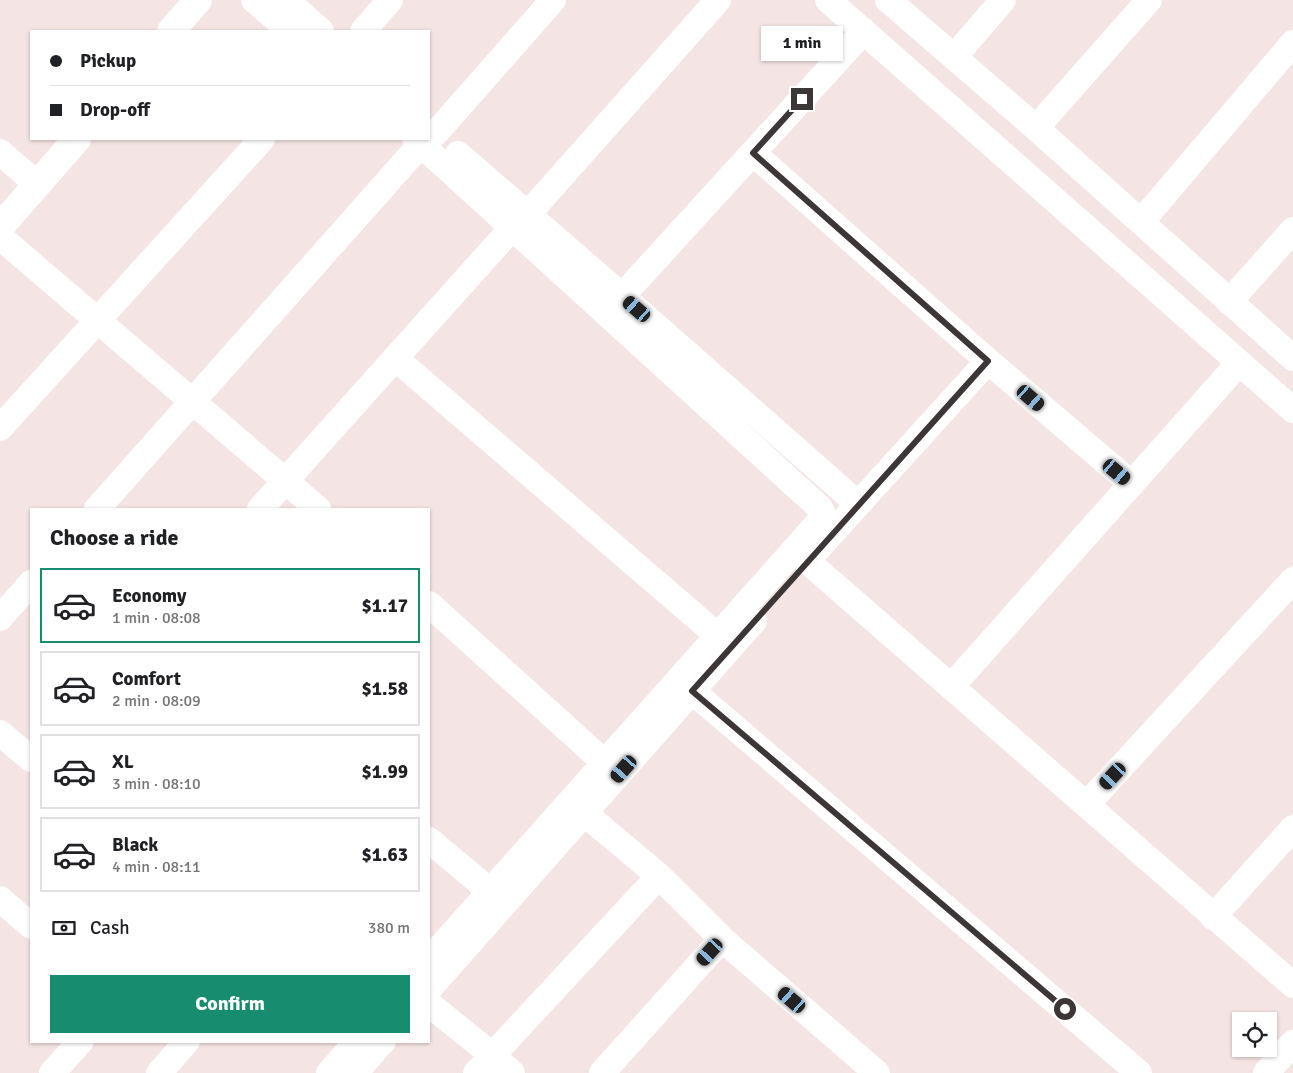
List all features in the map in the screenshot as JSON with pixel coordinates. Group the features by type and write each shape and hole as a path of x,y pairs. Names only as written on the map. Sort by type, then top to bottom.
{"street":[{"path":"172,30 198,0"},
{"path":"254,0 289,30"},
{"path":"286,0 320,30"},
{"path":"364,30 390,0"},
{"path":"430,131 553,0"},
{"path":"261,508 718,0"},
{"path":"828,0 1293,410"},
{"path":"888,0 1036,128 1293,358"},
{"path":"954,56 1002,0"},
{"path":"1036,128 1150,0"},
{"path":"622,296 864,31"},
{"path":"1140,222 1293,43"},
{"path":"0,227 76,140"},
{"path":"0,428 261,140"},
{"path":"98,508 421,140"},
{"path":"429,140 520,222 820,507 822,512 820,521 430,959"},
{"path":"0,152 37,184"},
{"path":"753,153 988,361 1132,484"},
{"path":"520,222 622,296 858,504"},
{"path":"1229,302 1293,230"},
{"path":"0,238 317,508"},
{"path":"395,358 717,635"},
{"path":"430,988 807,561 988,361"},
{"path":"951,687 1240,363"},
{"path":"807,561 1293,985"},
{"path":"1087,804 1293,580"},
{"path":"0,618 30,584"},
{"path":"430,605 604,762"},
{"path":"692,691 1139,1073"},
{"path":"0,733 30,758"},
{"path":"584,813 659,876 722,938 877,1073"},
{"path":"1213,917 1293,828"},
{"path":"430,841 490,891"},
{"path":"484,1064 659,876"},
{"path":"0,899 30,925"},
{"path":"602,1073 722,938"},
{"path":"430,1005 484,1064 512,1073"},
{"path":"52,1073 80,1043"},
{"path":"158,1073 185,1043"},
{"path":"328,1073 355,1043"},
{"path":"355,1073 381,1043"},
{"path":"1266,1073 1293,1043"}],"route":[{"path":"802,99 753,153 988,361 692,691 1065,1009"}]}
